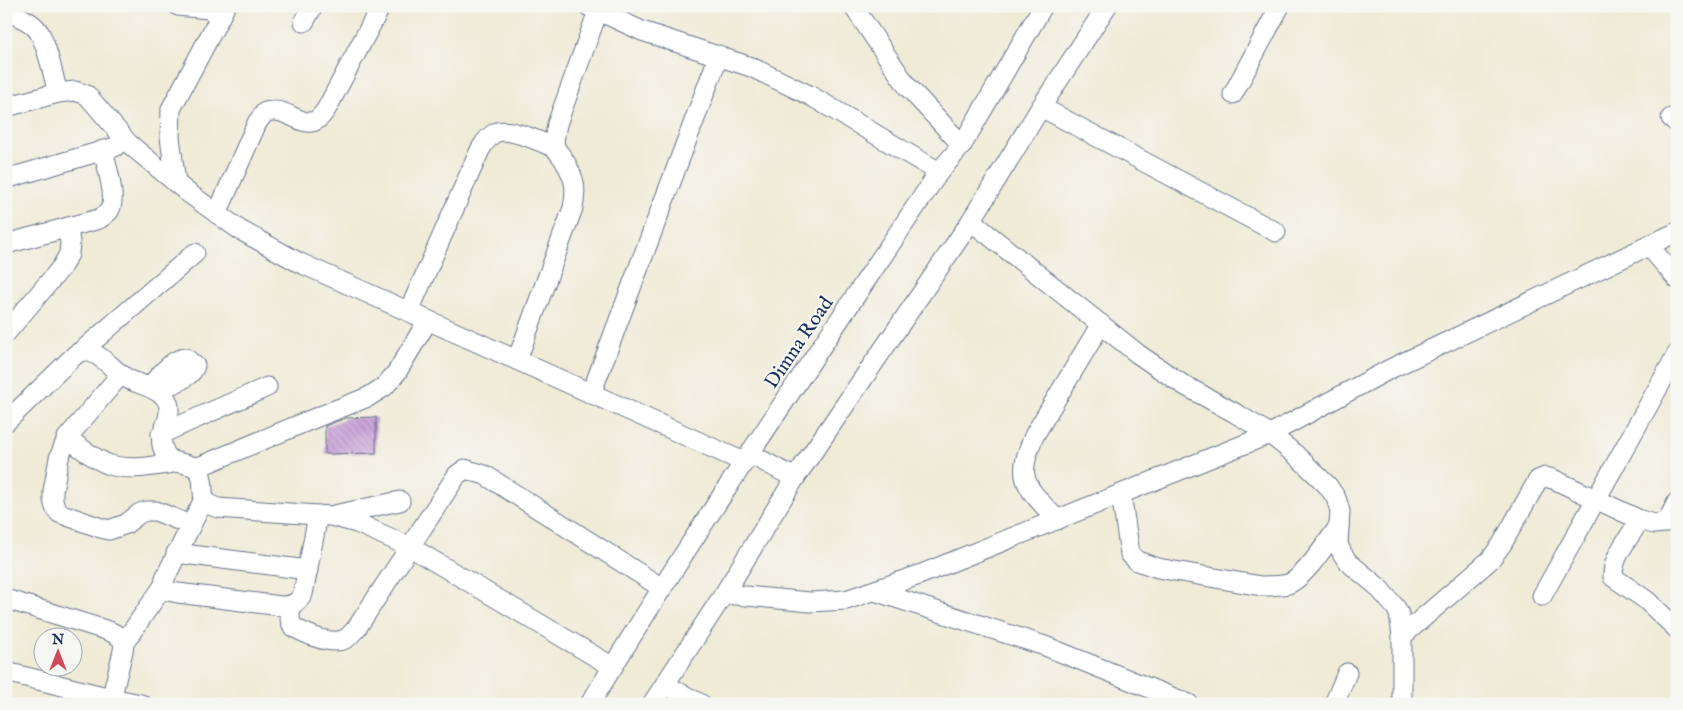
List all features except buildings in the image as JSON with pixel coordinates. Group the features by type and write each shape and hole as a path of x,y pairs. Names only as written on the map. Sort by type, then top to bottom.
{"street":[{"path":"176,183 170,137 171,109 222,12 178,6"},
{"path":"217,214 257,123 265,112 274,110 284,112 296,119 310,122 319,119 327,108 381,6"},
{"name":"Dimna Road","path":"590,704 662,588 747,458 939,172 962,145 1043,6"},
{"path":"652,704 724,594 795,478 971,221 1041,107 1107,6"},
{"path":"1234,94 1280,6"},
{"path":"517,360 573,208 576,195 575,184 570,170 555,148 555,137 557,124 593,9 657,36 751,67 811,96 939,172"},
{"path":"860,10 908,86 962,145"},
{"path":"6,12 20,16 39,32 58,93"},
{"path":"591,394 719,55"},
{"path":"6,107 58,93 75,91 87,95 128,143 176,183 240,230 298,262 591,394 795,478"},
{"path":"1041,107 1276,232"},
{"path":"409,311 480,150 487,139 496,132 507,132 555,148"},
{"path":"6,179 128,143"},
{"path":"6,244 99,219 109,211 112,200 111,188 103,150"},
{"path":"971,221 1138,354 1175,379 1270,434 1296,454 1328,486 1336,498 1340,511 1338,544 1342,553 1348,562 1377,586 1396,608 1401,621 1404,704"},
{"path":"6,334 61,268 69,254 68,227"},
{"path":"724,594 810,602 846,600 874,591 1270,434 1390,369 1677,232"},
{"path":"1649,246 1677,279"},
{"path":"6,422 75,355 195,253"},
{"path":"196,468 368,397 384,386 397,372 428,320"},
{"path":"1057,520 1025,482 1024,466 1035,434 1101,324"},
{"path":"83,350 93,351 128,379 153,389 167,401 170,408 161,434 162,445 165,455 173,463"},
{"path":"1542,596 1677,354"},
{"path":"122,374 67,438 59,458 53,500 59,513 109,530 126,524 147,510 156,511 190,525"},
{"path":"161,434 267,387"},
{"path":"67,438 110,465 137,468 173,463 188,464 196,468 201,474 204,499 176,553 165,578 164,585 124,643 110,701"},
{"path":"290,606 290,619 293,627 305,634 322,639 335,640 347,638 356,629 457,475 465,469 485,475 662,588"},
{"path":"1402,636 1490,560 1502,544 1538,480 1545,477 1640,520 1654,524 1664,524 1677,502"},
{"path":"1121,494 1130,554 1137,561 1158,568 1261,586 1276,586 1289,583 1301,576 1339,526"},
{"path":"204,499 218,508 324,516 357,523 410,547 613,667"},
{"path":"324,516 400,501"},
{"path":"164,585 168,590 178,593 290,606 299,601 303,594 324,516"},
{"path":"1640,520 1616,558 1612,568 1613,577 1652,605 1677,629"},
{"path":"176,553 308,570"},
{"path":"874,591 1045,646 1189,704"},
{"path":"6,599 109,631 119,636 124,643"},
{"path":"6,672 110,701 141,704"},
{"path":"1334,704 1348,673"},
{"path":"665,685 701,704"}]}
